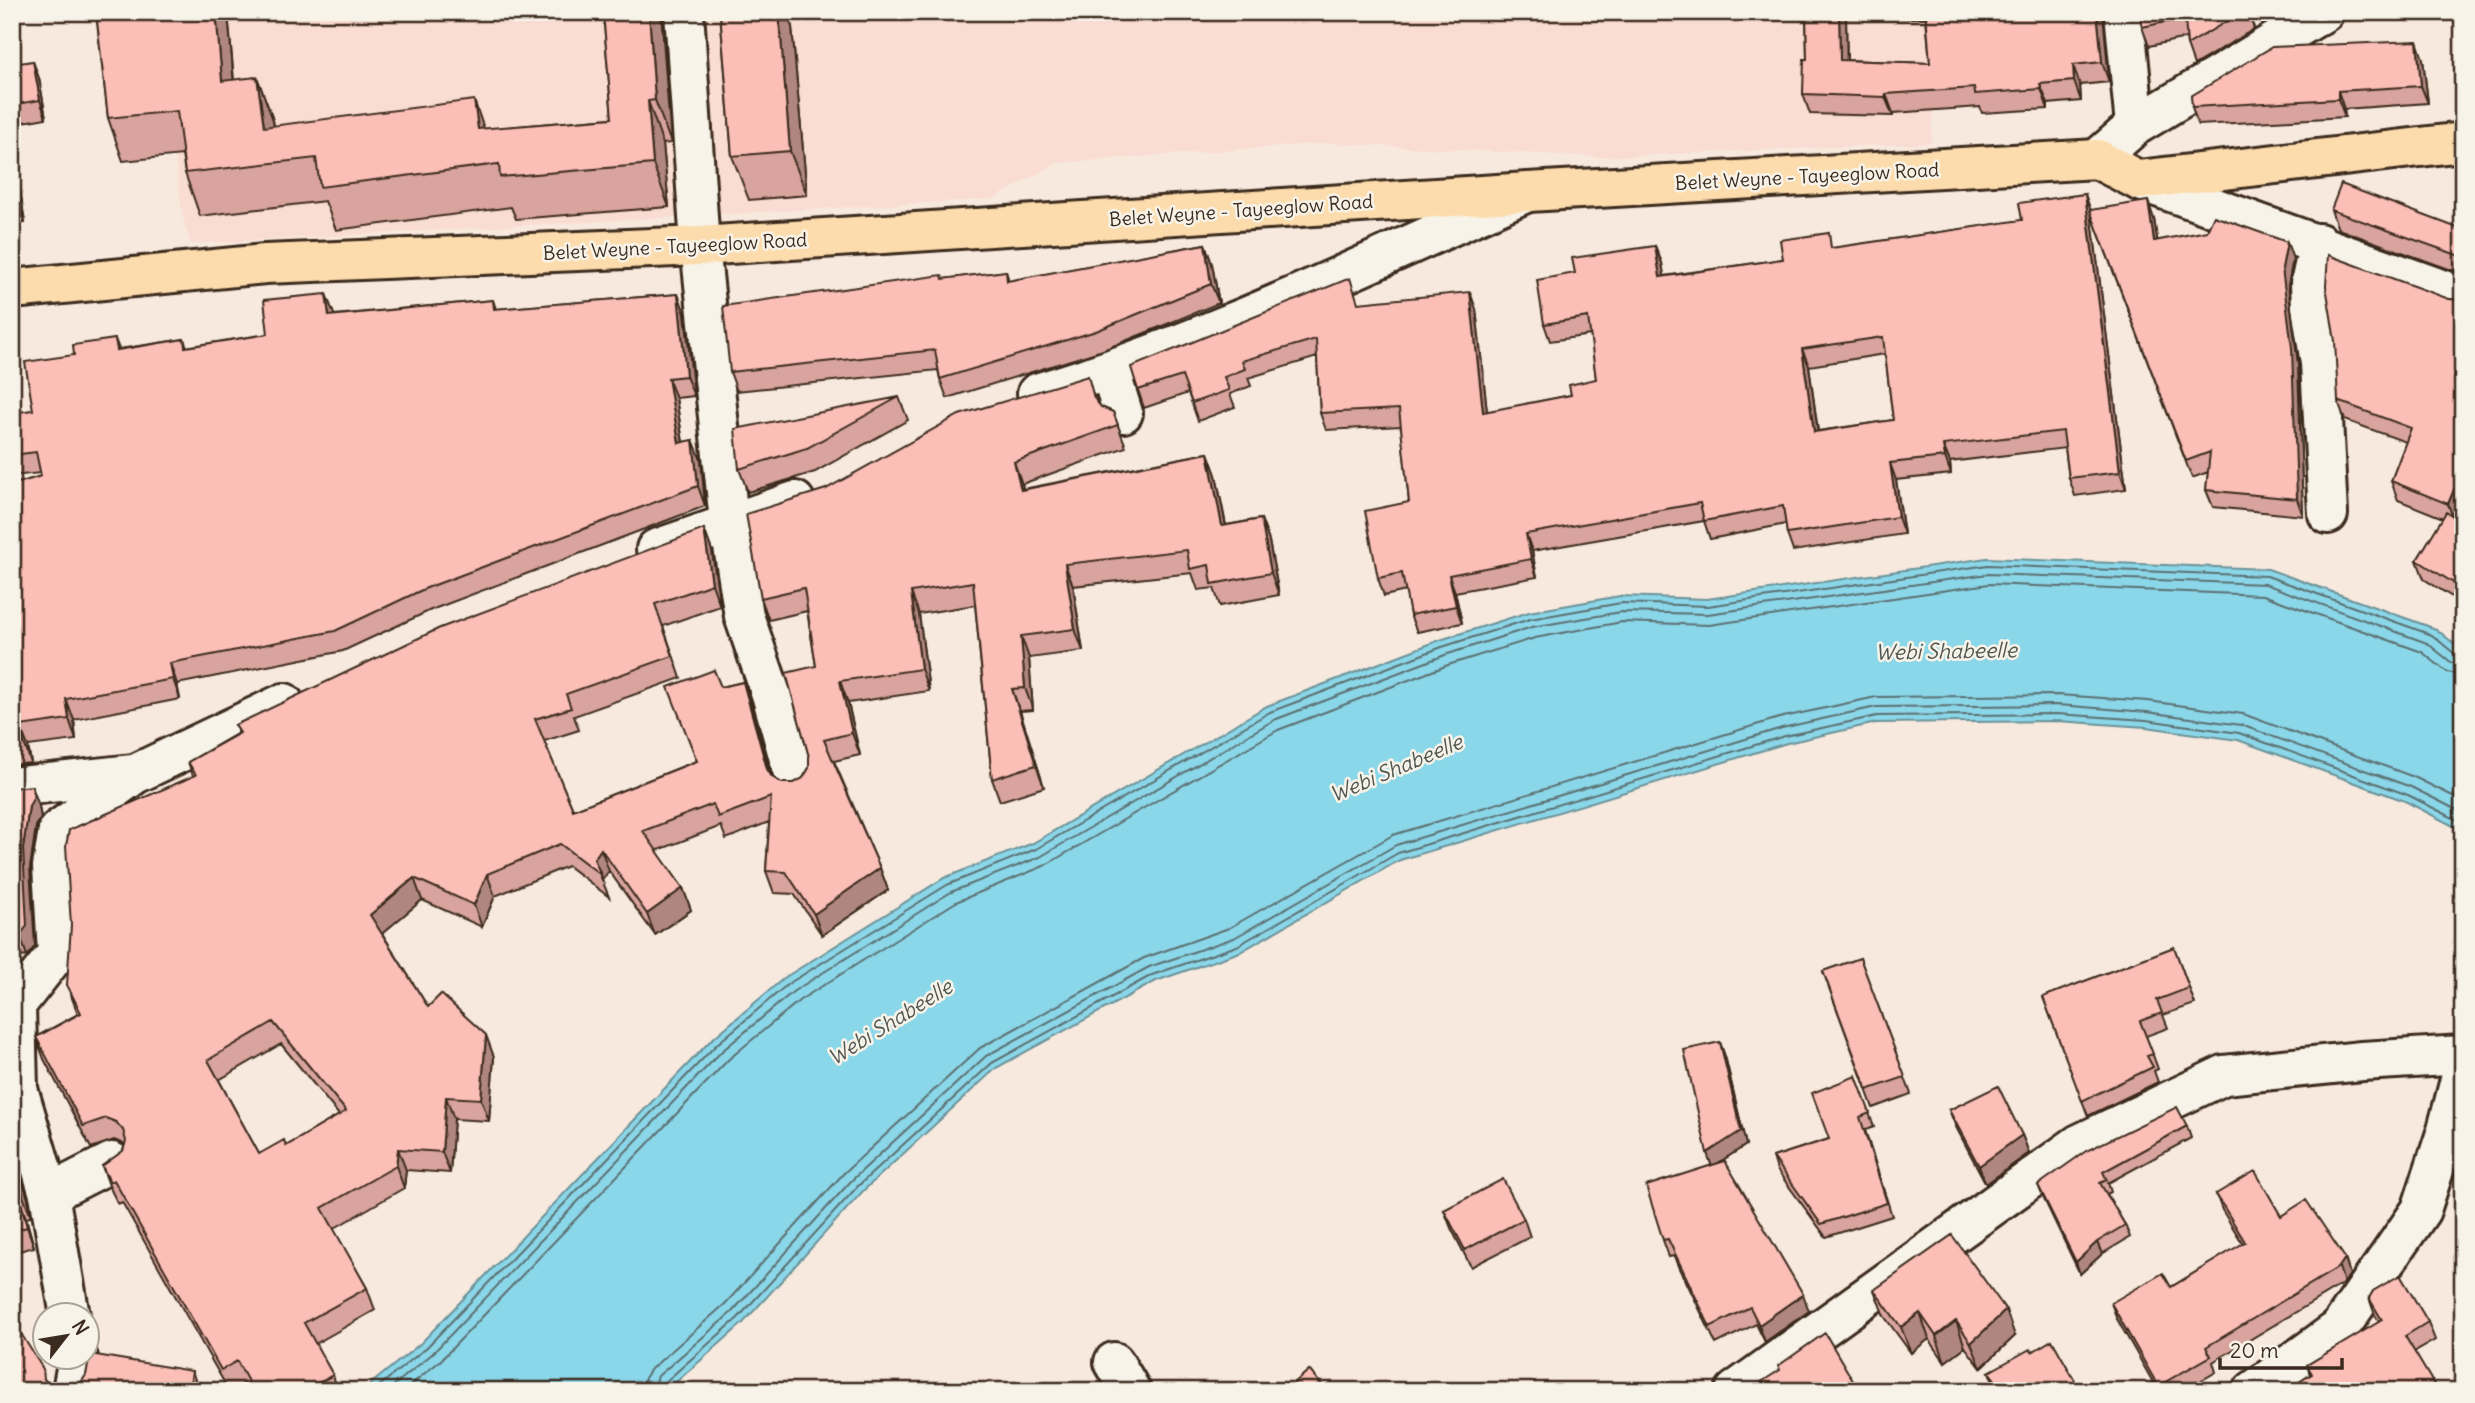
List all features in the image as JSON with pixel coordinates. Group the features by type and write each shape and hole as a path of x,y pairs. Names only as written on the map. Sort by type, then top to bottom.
{"main road":[{"path":"2097,159 2138,180 2463,142"},
{"name":"Belet Weyne - Tayeeglow Road","path":"12,289 265,264 700,246 1528,192 2097,159"}],"street":[{"path":"684,12 700,246 729,521 744,616 796,784"},
{"path":"2124,12 2135,125"},
{"path":"2097,159 2135,125 2324,12"},
{"path":"2138,180 2463,296"},
{"path":"1009,401 1110,371 1289,298 1528,192"},
{"path":"2319,243 2310,284 2320,363 2328,514"},
{"path":"1110,371 1123,412"},
{"path":"628,559 729,521 824,492"},
{"path":"68,1302 48,1194 18,1089 16,1005 57,953 52,867 58,830 135,774 317,687"},
{"path":"12,787 135,774"},
{"path":"12,962 57,953"},
{"path":"1735,1391 2079,1143 2224,1075 2362,1061 2463,1055"},
{"path":"2253,1391 2339,1329 2421,1210 2447,1130 2463,1068"},
{"path":"48,1194 112,1162"},
{"path":"72,1391 75,1372"}],"shaded area":[{"path":"157,12 615,12 627,147 672,142 662,12 774,12 775,15 1813,12 1847,73 1846,15 1928,12 1935,62 1931,143 1601,157 1328,143 1057,163 993,199 191,244 183,218","holes":["665,158 668,207 516,219"]}],"water":[{"name":"Webi Shabeelle","path":"1987,558 2268,569 2436,629 2463,651 2463,831 2405,801 2238,740 2146,727 2057,721 1876,723 1787,743 1400,860 1240,952 1156,981 996,1068 863,1191 743,1323 666,1391 362,1391 421,1343 711,1040 784,978 944,878 1033,843 1267,706 1440,640 1529,612 1620,596 1707,599"}],"building":[{"path":"96,12 216,12 222,81 257,77 264,127 474,100 478,129 612,118 603,12 649,12 655,100 648,101 653,164 500,177 499,164 320,187 316,158 185,173 177,111 108,118"},
{"path":"720,12 779,12 790,151 732,156"},
{"path":"1806,12 1839,12 1840,60 1930,63 1926,12 2097,12 2102,62 2073,65 2074,81 2040,84 2041,89 1975,94 1974,88 1886,94 1885,97 1803,94 1804,59 1807,59"},
{"path":"2140,12 2242,12 2187,45 2185,18 2142,27"},
{"path":"2417,41 2421,86 2338,91 2338,99 2192,107 2191,96 2272,47"},
{"path":"33,61 40,100 12,105 12,64"},
{"path":"14,173 19,206 12,207 12,174"},
{"path":"2341,184 2463,230 2463,257 2331,210"},
{"path":"2085,194 2120,472 2069,478 2063,431 1943,445 1945,457 1890,463 1898,517 1787,534 1783,506 1704,521 1700,503 1526,534 1531,559 1449,575 1456,606 1410,615 1402,573 1378,578 1365,511 1409,502 1399,409 1320,413 1316,339 1242,361 1245,369 1224,377 1229,390 1192,403 1182,376 1138,390 1131,367 1350,278 1358,303 1470,292 1483,412 1571,395 1569,385 1596,379 1588,317 1544,324 1537,280 1575,273 1572,258 1655,246 1660,277 1783,259 1780,240 1829,233 1831,248 2022,220 2019,203","holes":["1883,337 1893,420 1814,432 1802,349"]},
{"path":"2148,201 2154,241 2207,231 2214,216 2287,242 2282,268 2292,348 2297,499 2206,490 2210,452 2186,461 2090,210"},
{"path":"1205,244 1211,284 1096,331 940,379 935,350 730,372 723,306 942,275 943,279 1006,271 1007,281"},
{"path":"2328,255 2449,299 2463,299 2463,468 2448,504 2391,481 2411,428 2338,401 2335,341 2326,286"},
{"path":"326,294 329,316 493,300 494,309 678,294 686,376 668,378 679,443 693,440 698,486 424,589 335,631 170,663 173,679 66,699 69,719 20,726 24,743 12,744 12,485 41,476 36,452 12,455 12,413 33,410 25,362 74,355 73,345 115,339 117,350 184,339 185,347 268,334 264,300"},
{"path":"1088,376 1094,398 1101,407 1113,412 1118,425 1014,462 1021,490 1208,453 1222,526 1261,519 1271,573 1212,584 1209,565 1190,569 1187,550 1065,564 1075,629 1021,636 1025,688 1012,689 1036,765 992,779 973,582 911,592 921,669 840,681 852,733 824,740 880,868 814,914 786,872 766,871 771,797 718,817 713,804 643,831 683,888 647,914 601,849 594,859 601,875 560,844 487,874 474,905 414,878 370,915 428,1007 441,994 486,1035 481,1099 446,1097 442,1152 398,1149 396,1166 322,1208 367,1288 304,1323 333,1375 304,1391 253,1391 237,1361 221,1370 114,1180 110,1182 102,1166 123,1151 126,1141 123,1130 116,1122 106,1118 83,1126 36,1037 81,1013 67,985 71,925 66,846 69,830 196,775 188,762 240,733 235,725 440,628 704,529 712,584 655,604 673,656 566,694 571,708 535,719 573,810 697,761 668,687 714,670 721,687 743,682 767,769 772,777 782,783 794,783 803,778 809,768 809,757 786,673 816,666 804,588 761,598 746,514 826,489 959,415","holes":["273,1022 346,1111 286,1146 284,1140 259,1154 208,1060"]},
{"path":"899,397 807,448 739,469 735,429"},
{"path":"2446,512 2463,522 2463,589 2417,560"},
{"path":"32,786 34,797 29,806 23,848 27,926 20,935 12,936 12,788"},
{"path":"2174,947 2189,988 2157,1000 2162,1013 2140,1021 2153,1054 2147,1056 2153,1067 2082,1101 2043,997"},
{"path":"1860,958 1905,1077 1867,1090 1823,971"},
{"path":"1720,1042 1741,1131 1707,1153 1684,1050"},
{"path":"1856,1076 1870,1113 1860,1117 1887,1203 1821,1224 1773,1157 1829,1139 1812,1093"},
{"path":"1998,1086 2022,1135 1979,1166 1949,1110"},
{"path":"2177,1107 2187,1126 2103,1172 2107,1180 2100,1183 2125,1225 2097,1242 2076,1262 2038,1185 2086,1151"},
{"path":"12,1152 20,1179 23,1196 19,1198 27,1227 12,1231"},
{"path":"1725,1161 1803,1294 1759,1325 1750,1307 1710,1327 1668,1239 1663,1240 1646,1186"},
{"path":"2255,1171 2281,1216 2306,1200 2345,1258 2339,1267 2206,1347 2211,1356 2158,1386 2111,1303 2163,1273 2171,1287 2245,1242 2216,1194"},
{"path":"1503,1179 1524,1219 1465,1250 1444,1210"},
{"path":"1952,1235 2006,1310 1971,1343 1956,1321 1936,1336 1920,1313 1901,1327 1874,1290"},
{"path":"2400,1275 2428,1322 2405,1336 2438,1391 2284,1391 2312,1374 2307,1365 2382,1320 2369,1298 2373,1291"},
{"path":"12,1319 32,1351 32,1372 43,1372 44,1379 56,1391 12,1391"},
{"path":"1825,1333 1859,1391 1762,1391 1758,1384 1780,1370 1778,1366"},
{"path":"2052,1340 2077,1384 2065,1391 1988,1391 1999,1385 1989,1372"},
{"path":"102,1356 192,1371 189,1391 77,1391 87,1372 102,1372"},
{"path":"1309,1370 1327,1391 1285,1391"},
{"path":"1066,1383 1071,1391 1054,1391"}]}
